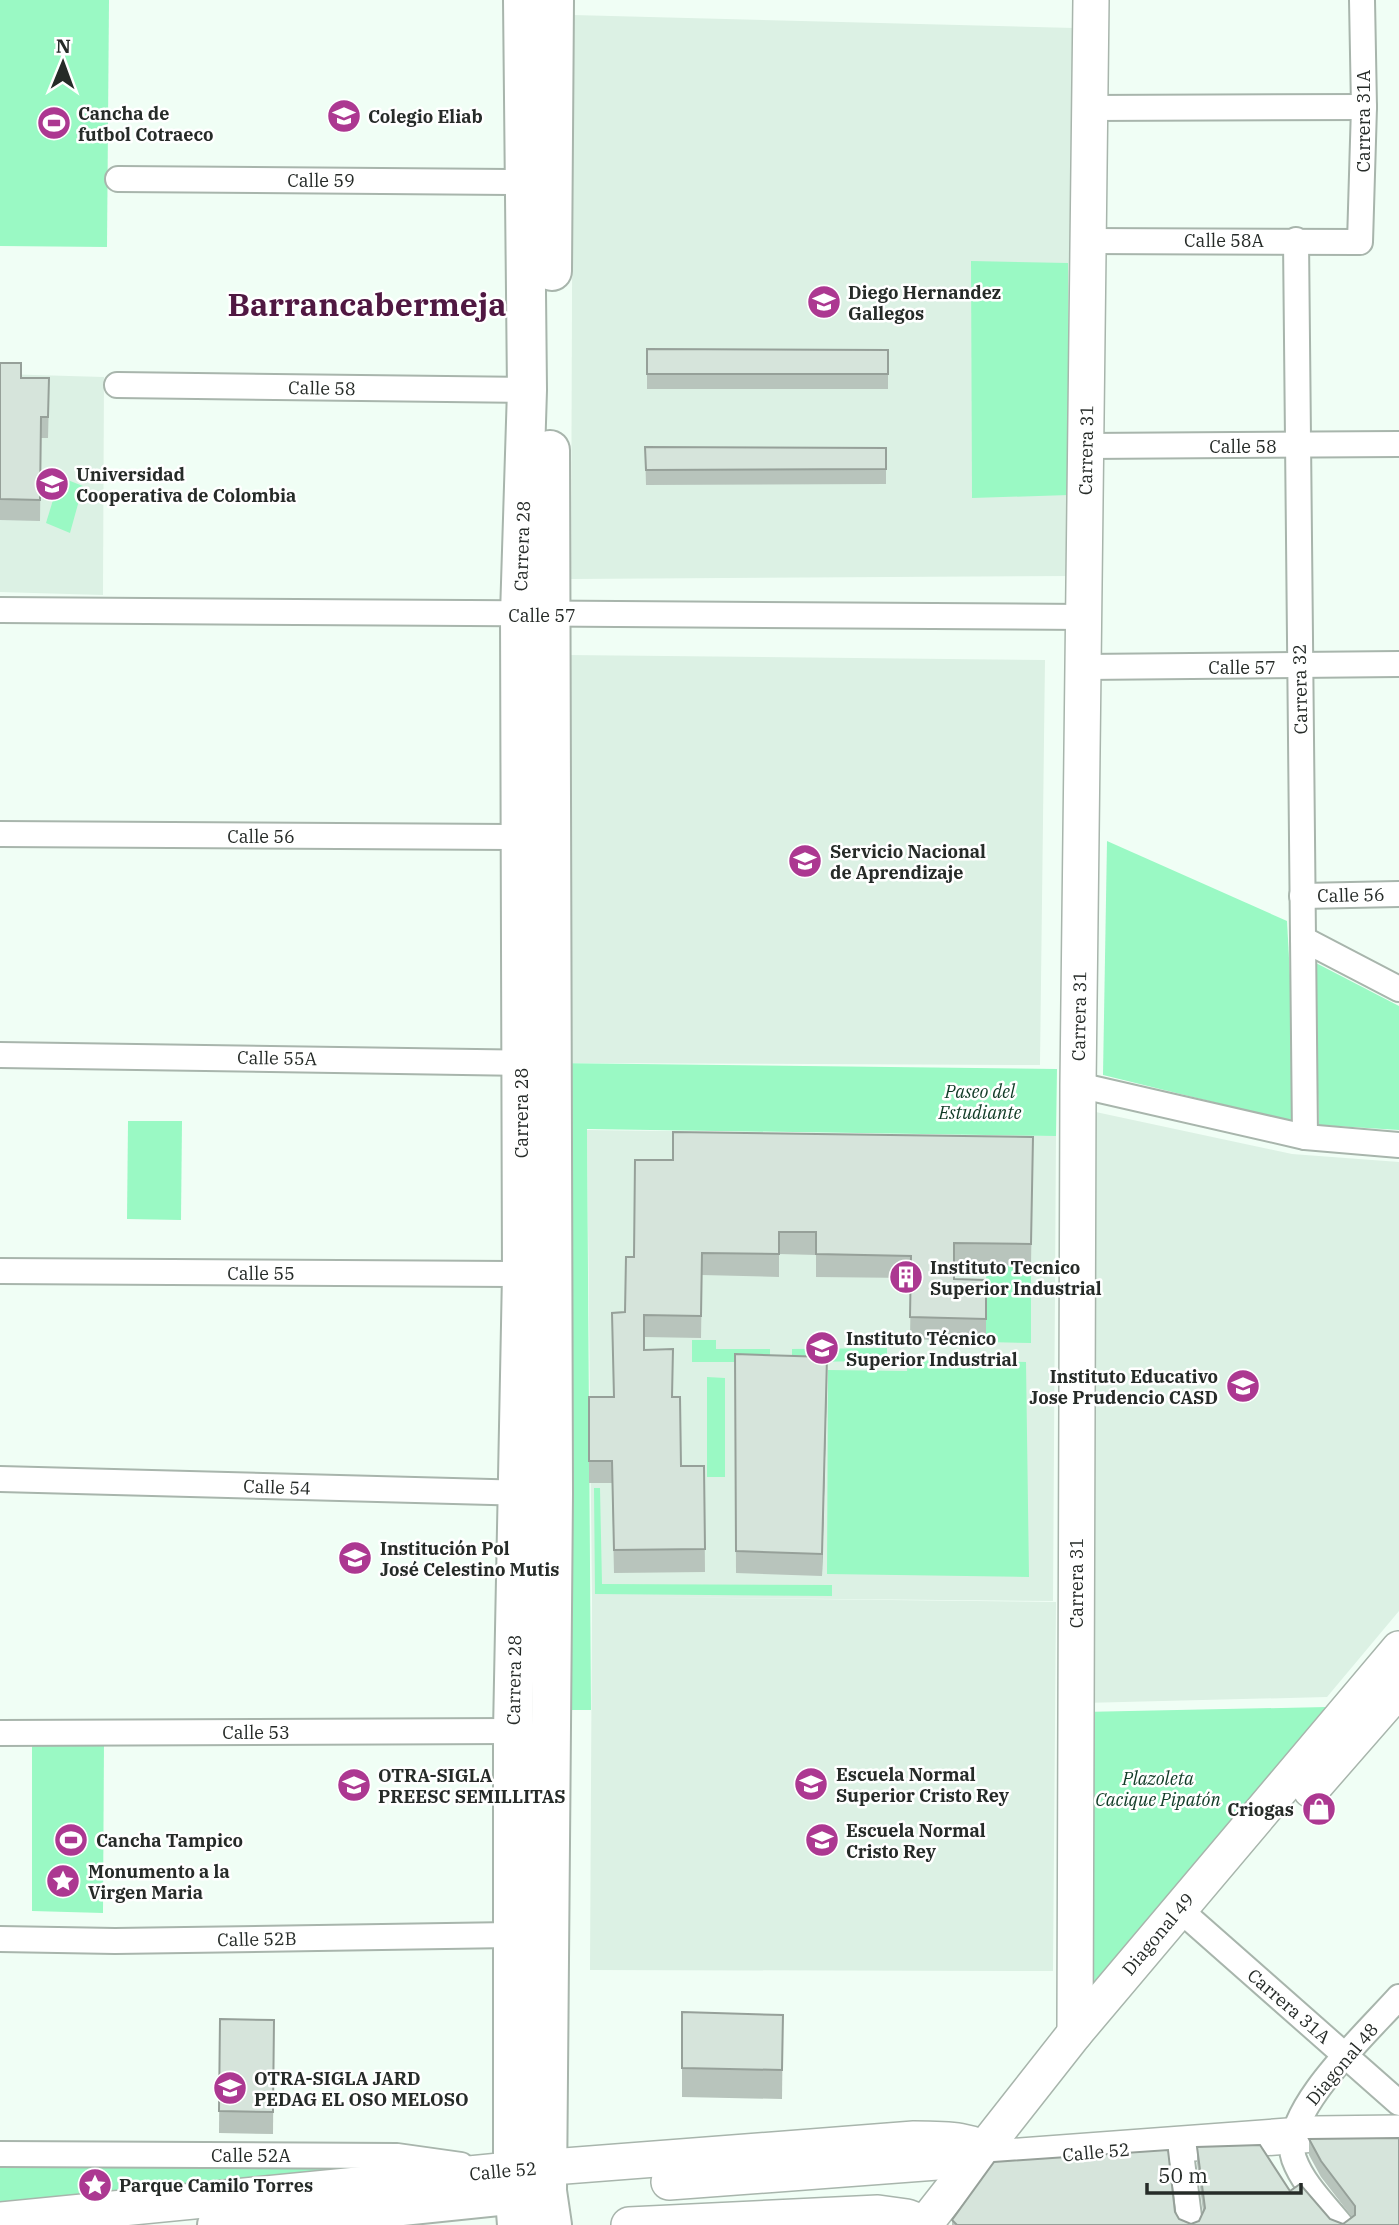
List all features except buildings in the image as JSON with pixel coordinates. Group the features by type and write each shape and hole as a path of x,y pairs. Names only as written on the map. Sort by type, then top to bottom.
{"main road":[{"name":"Carrera 28","path":"523,0 527,390 534,615 554,824 522,1274 515,1493 514,1935 527,2192"},
{"name":"Carrera 28","path":"527,2192 553,1494 537,1063 522,837 534,615 554,0"},
{"name":"Calle 52","path":"217,2225 527,2192"}],"street":[{"name":"Carrera 31","path":"1075,2033 1078,1085 1091,0"},
{"name":"Carrera 31A","path":"1360,242 1364,107 1362,0"},
{"path":"1090,108 1364,107"},
{"name":"Calle 59","path":"118,179 525,181"},
{"name":"Carrera 32","path":"1296,240 1305,1137"},
{"name":"Calle 58A","path":"1088,241 1360,242"},
{"name":"Calle 58","path":"117,385 527,390"},
{"name":"Calle 58","path":"1086,446 1399,444"},
{"name":"Calle 57","path":"0,610 1084,617"},
{"name":"Calle 57","path":"1084,667 1399,664"},
{"name":"Calle 56","path":"0,834 522,837"},
{"name":"Calle 56","path":"1302,896 1399,894"},
{"path":"1303,939 1399,989"},
{"name":"Calle 55A","path":"0,1055 537,1063"},
{"path":"1078,1085 1305,1137 1399,1145"},
{"name":"Calle 55","path":"0,1271 522,1274"},
{"name":"Calle 54","path":"0,1479 553,1494"},
{"name":"Diagonal 49","path":"933,2224 987,2155 1187,1917 1399,1649"},
{"name":"Diagonal 49","path":"987,2155 1075,2033 1399,1689"},
{"name":"Calle 53","path":"0,1733 513,1731"},
{"name":"Carrera 31A","path":"1187,1917 1399,2103"},
{"name":"Calle 52B","path":"0,1939 115,1941 514,1935"},
{"name":"Diagonal 48","path":"1303,2135 1310,2099 1399,1997"},
{"name":"Calle 52","path":"1303,2135 1399,2116"},
{"name":"Calle 52","path":"0,2220 527,2192 759,2176 987,2155 1180,2145 1303,2135 1399,2133"},
{"path":"1303,2135 1293,2158 1306,2182 1341,2225"},
{"name":"Calle 52","path":"527,2192 720,2154 914,2139 952,2139 987,2155"},
{"path":"1180,2145 1190,2225"},
{"name":"Calle 52A","path":"0,2154 397,2156 527,2192"},
{"path":"720,2154 759,2176"},
{"path":"629,2225 878,2213 933,2224"}],"shaded area":[{"name":"Diego Hernandez Gallegos","path":"573,15 1074,28 1076,576 571,579"},
{"name":"Universidad Cooperativa de Colombia","path":"0,374 104,377 103,595 0,592"},
{"name":"Servicio Nacional de Aprendizaje","path":"568,655 1045,660 1040,1065 568,1063"},
{"name":"Instituto Educativo Jose Prudencio CASD","path":"1091,1111 1292,1154 1399,1162 1399,1611 1327,1697 1083,1703"},
{"path":"587,1130 1056,1136 1053,1601 630,1597 1056,1602 1053,1971 590,1970 592,1597"}],"green space":[{"name":"Cancha de futbol Cotraeco","path":"0,0 109,0 107,247 0,246"},
{"path":"971,261 1068,263 1069,495 972,498"},
{"path":"60,477 83,486 70,533 46,523"},
{"path":"1107,841 1287,921 1298,1123 1103,1075"},
{"path":"1314,962 1399,1006 1399,1130 1319,1125"},
{"name":"Paseo del Estudiante","path":"553,1063 1057,1069 1056,1136 587,1129 591,1710 552,1710"},
{"path":"128,1121 182,1121 181,1220 127,1219"},
{"path":"986,1266 1031,1266 1031,1343 986,1342"},
{"path":"692,1340 716,1340 716,1349 770,1349 770,1362 692,1362"},
{"path":"887,1348 887,1361 792,1362 792,1349"},
{"path":"908,1360 1026,1362 1029,1577 827,1574 828,1370 907,1371"},
{"path":"707,1377 725,1378 725,1477 707,1477"},
{"path":"594,1488 600,1488 602,1584 832,1585 832,1596 595,1594"},
{"name":"Plazoleta Cacique Pipatón","path":"1327,1707 1078,2001 1082,1712"},
{"name":"Cancha Tampico","path":"104,1742 103,1913 32,1911 32,1743"},
{"name":"Parque Camilo Torres","path":"385,2163 0,2206 0,2164"}],"place":[{"name":"Colegio Eliab","path":"344,116"},
{"name":"Cancha de futbol Cotraeco","path":"54,123"},
{"name":"Diego Hernandez Gallegos","path":"824,302"},
{"name":"Universidad Cooperativa de Colombia","path":"52,484"},
{"name":"Servicio Nacional de Aprendizaje","path":"805,861"},
{"name":"Instituto Tecnico Superior Industrial","path":"906,1277"},
{"name":"Instituto Técnico Superior Industrial","path":"822,1348"},
{"name":"Instituto Educativo Jose Prudencio CASD","path":"1243,1386"},
{"name":"Institución Pol José Celestino Mutis","path":"355,1558"},
{"name":"Escuela Normal Superior Cristo Rey","path":"811,1784"},
{"name":"OTRA-SIGLA PREESC SEMILLITAS","path":"354,1785"},
{"name":"Criogas","path":"1319,1809"},
{"name":"Cancha Tampico","path":"71,1840"},
{"name":"Escuela Normal Cristo Rey","path":"822,1840"},
{"name":"Monumento a la Virgen Maria","path":"63,1881"},
{"name":"OTRA-SIGLA JARD PEDAG EL OSO MELOSO","path":"230,2088"},
{"name":"Parque Camilo Torres","path":"95,2185"}],"district":[{"name":"Barrancabermeja","path":"367,304"}]}
